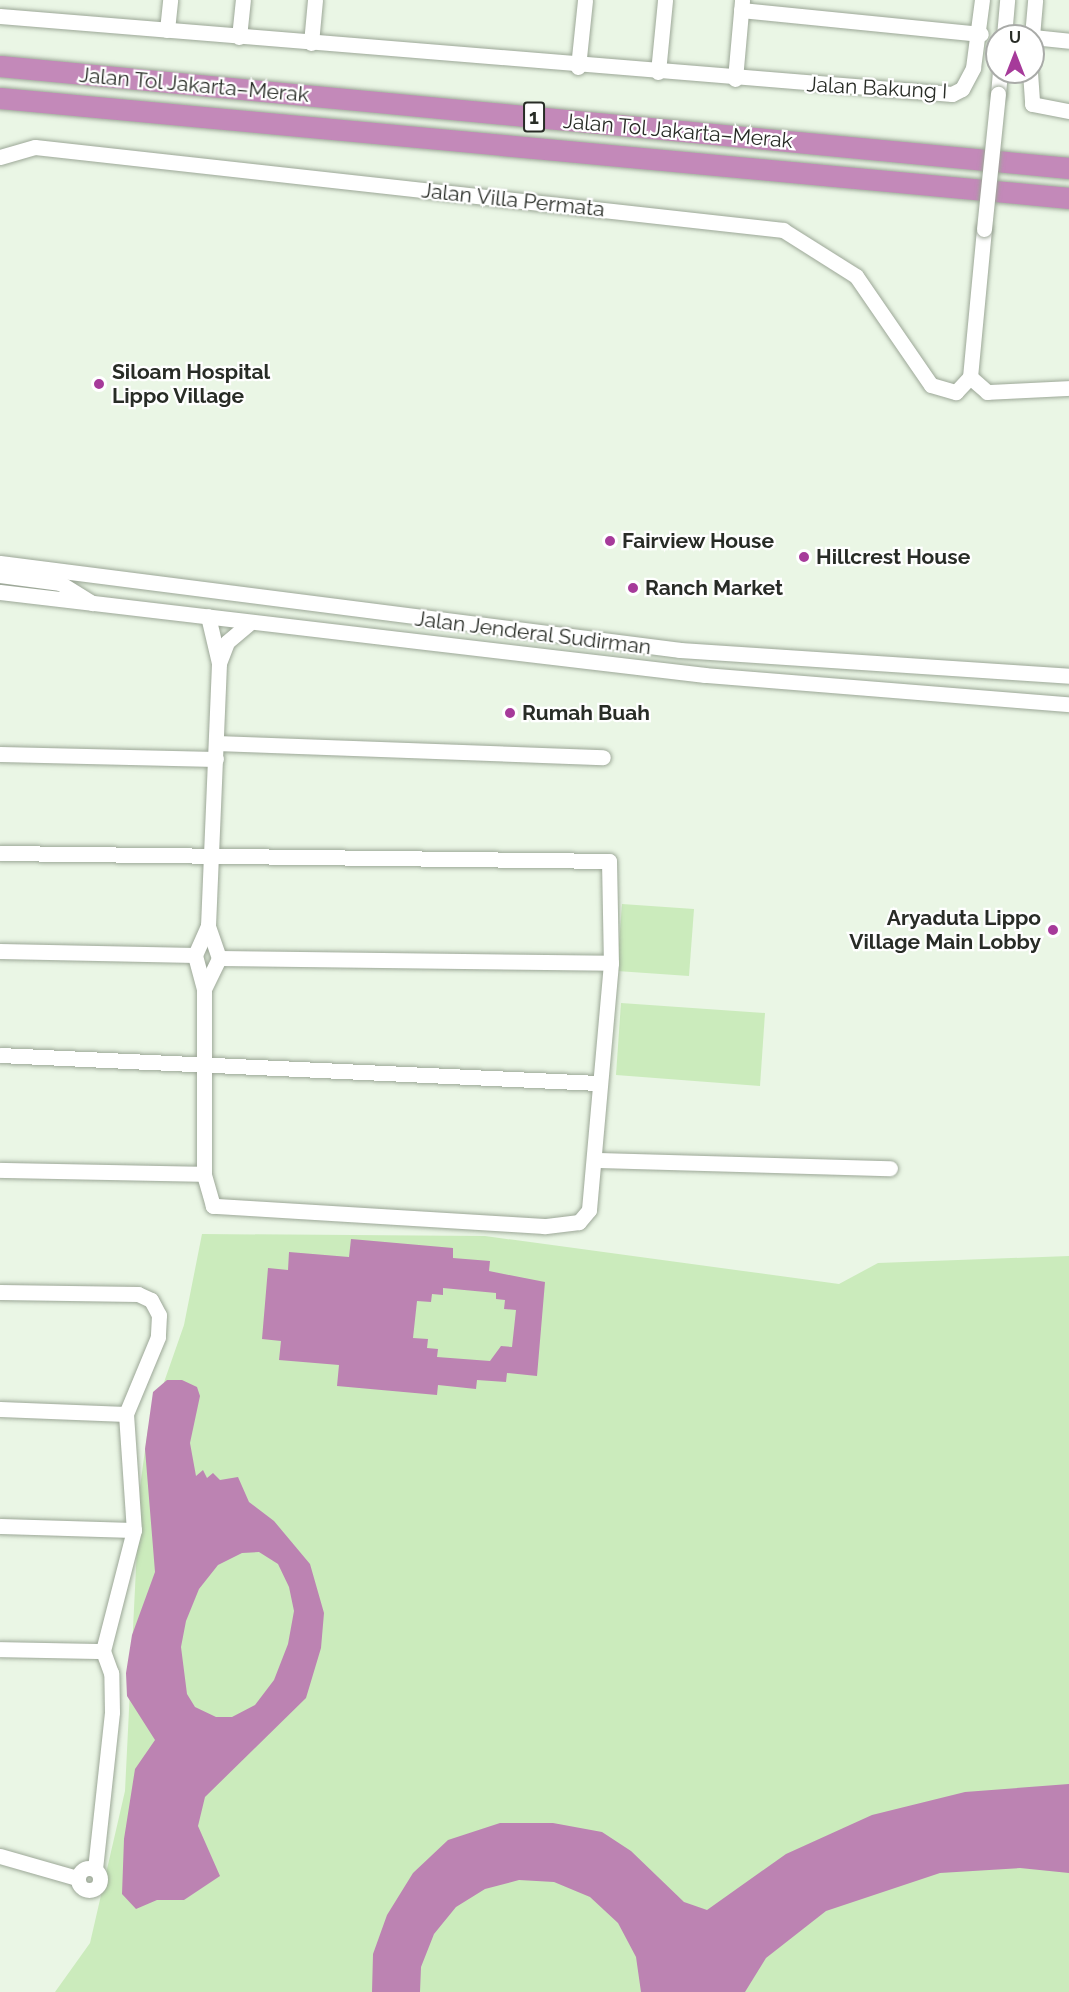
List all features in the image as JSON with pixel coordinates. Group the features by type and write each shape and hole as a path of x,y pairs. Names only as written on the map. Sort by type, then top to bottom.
{"highway":[{"name":"Jalan Tol Jakarta–Merak","path":"0,66 1069,168"},
{"name":"Jalan Tol Jakarta–Merak","path":"0,98 1069,198"}],"street":[{"path":"167,30 170,0"},
{"path":"239,37 243,0"},
{"path":"311,43 315,0"},
{"path":"578,67 585,0"},
{"path":"658,72 665,0"},
{"name":"Jalan Bakung I","path":"0,15 578,67 952,94 962,89 973,68 981,34 982,0"},
{"path":"1005,24 1007,0"},
{"path":"1034,24 1035,0"},
{"path":"735,79 741,5 981,34"},
{"path":"1045,38 1069,41"},
{"path":"956,392 970,377 999,84"},
{"path":"1031,84 1032,104 1069,111"},
{"name":"Jalan Villa Permata","path":"0,157 35,147 783,230 856,276 931,385 956,392 1050,393 1069,388"},
{"path":"970,377 987,392"},
{"name":"Jalan Jenderal Sudirman","path":"0,563 669,649 1069,676"},
{"path":"0,575 60,583 92,603"},
{"name":"Jalan Jenderal Sudirman","path":"0,592 705,675 1069,704"},
{"path":"204,989 219,958 208,926 219,663 208,616"},
{"path":"219,663 227,642 251,622"},
{"path":"216,743 603,757"},
{"path":"0,754 216,759"},
{"path":"0,853 210,853 609,861 611,963 599,1083 597,1160 589,1210 579,1222 563,1225 219,1208 210,1203 204,1174 204,989 195,955 208,926"},
{"path":"0,951 195,955"},
{"path":"219,958 611,963"},
{"path":"0,1055 599,1083"},
{"path":"597,1160 890,1168"},
{"path":"0,1170 204,1174"},
{"path":"0,1292 138,1294 151,1300 159,1315 158,1337 126,1414 134,1530 103,1651 111,1673 112,1712 95,1869 84,1868 77,1878 0,1856"},
{"path":"0,1409 126,1414"},
{"path":"0,1526 134,1530"},
{"path":"0,1649 103,1651"}],"green space":[{"path":"622,904 694,909 689,976 617,971"},
{"path":"621,1003 765,1013 760,1086 616,1075"},
{"path":"202,1234 485,1236 839,1284 878,1263 1069,1256 1069,1992 55,1992 90,1943 125,1791 140,1487 148,1428 184,1325"}],"shaded area":[{"path":"351,1239 453,1248 453,1258 490,1261 489,1271 545,1282 537,1376 507,1373 506,1382 477,1380 476,1389 438,1385 437,1395 337,1386 339,1365 279,1360 281,1341 262,1339 268,1268 288,1270 289,1252 349,1257","holes":["443,1288 496,1293 496,1299 505,1300 504,1309 516,1310 512,1347 501,1346 490,1361 437,1357 438,1349 427,1348 428,1339 413,1338 417,1301 431,1302 432,1294 443,1295"]},
{"path":"167,1380 182,1380 197,1387 200,1396 190,1443 196,1476 203,1470 207,1478 213,1473 220,1480 238,1477 249,1502 274,1521 310,1564 324,1613 321,1648 306,1698 205,1797 198,1826 220,1876 184,1900 157,1900 136,1909 122,1894 124,1839 135,1769 155,1740 127,1696 126,1673 132,1635 155,1572 145,1449 153,1392","holes":["259,1552 278,1564 289,1587 294,1611 288,1644 274,1680 255,1705 232,1717 216,1717 195,1707 187,1694 181,1647 186,1621 199,1589 218,1565 242,1553"]},
{"path":"1069,1784 1069,1873 1020,1868 940,1873 826,1911 766,1958 745,1992 641,1992 636,1957 618,1923 590,1897 554,1882 519,1880 485,1889 456,1907 434,1934 421,1967 420,1992 372,1992 373,1954 387,1915 413,1873 448,1840 500,1823 553,1823 602,1832 631,1851 684,1902 707,1910 786,1854 872,1815 965,1792"}],"place":[{"name":"Siloam Hospital Lippo Village","path":"99,384"},
{"name":"Fairview House","path":"610,541"},
{"name":"Hillcrest House","path":"804,557"},
{"name":"Ranch Market","path":"633,588"},
{"name":"Rumah Buah","path":"510,713"},
{"name":"Aryaduta Lippo Village Main Lobby","path":"1053,930"}]}
